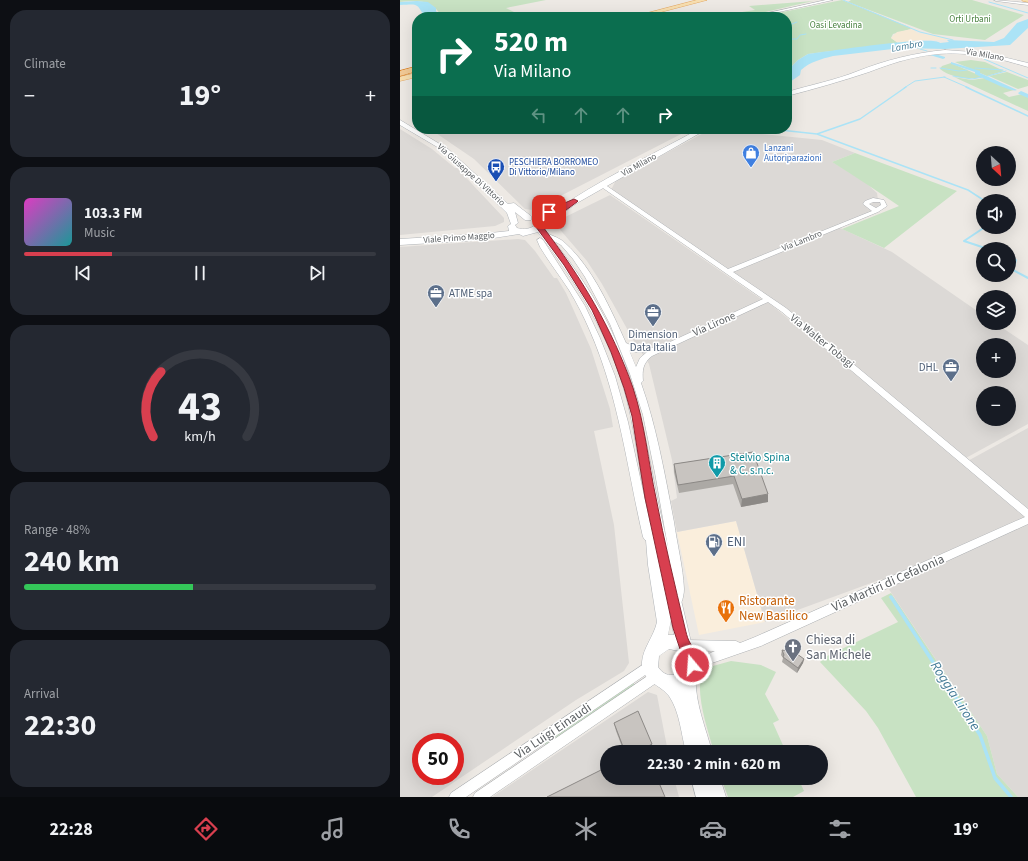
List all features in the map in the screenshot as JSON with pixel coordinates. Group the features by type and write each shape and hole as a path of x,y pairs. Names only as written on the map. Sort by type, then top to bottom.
{"highway":[{"path":"400,72 412,70"}],"main road":[{"path":"666,7 673,4 673,0 688,4"},
{"path":"669,12 697,0"},
{"path":"655,12 704,0"},
{"path":"647,12 666,7 688,4"},
{"name":"Via Milano","path":"792,92 914,54 941,51 982,53 1028,65"},
{"path":"400,79 412,76"},
{"path":"400,119 412,125"},
{"name":"Via Giuseppe Di Vittorio","path":"400,122 412,129"},
{"name":"Via Giuseppe Di Vittorio","path":"420,134 450,154 511,212 517,228 541,232"},
{"name":"Via Giuseppe Di Vittorio","path":"428,134 456,151 517,211 529,218 538,220 541,232 561,256 596,310 621,367 637,416 651,498 675,611 684,645 691,654 690,700 702,745"},
{"name":"Via Milano","path":"529,218 544,214 574,201 695,134"},
{"name":"Via Milano","path":"541,232 574,201"},
{"path":"517,228 529,218"},
{"name":"Viale Primo Maggio","path":"400,238 490,232 517,228"},
{"name":"Viale Primo Maggio","path":"400,242 493,236 517,228"},
{"name":"Via Giuseppe Di Vittorio","path":"651,498 653,556 664,620 657,669"},
{"path":"657,669 667,642 675,642 684,645"},
{"path":"657,669 678,682 690,670"},
{"path":"657,669 676,692 682,705 692,745"},
{"path":"702,785 705,797"},
{"path":"713,785 717,797"}],"street":[{"path":"775,12 831,0"},
{"path":"996,0 1028,4"},
{"name":"Via Walter Tobagi","path":"602,185 769,299 840,355 1028,514"},
{"name":"Via Lambro","path":"729,271 876,211"},
{"name":"Via Giuseppe Di Vittorio","path":"541,232 563,244 598,295 621,344 640,391 651,429 677,570 679,590 675,611"},
{"name":"Via Giuseppe Di Vittorio","path":"541,232 547,253 581,305 604,356 623,415 634,477 653,556"},
{"name":"Via Lirone","path":"640,391 638,371 640,361 649,354 659,348 769,299"},
{"name":"Via Lirone","path":"621,344 636,350 651,350 659,348"},
{"name":"Via Martiri di Cefalonia","path":"690,670 718,655 748,645 1028,520"},
{"name":"Via Martiri di Cefalonia","path":"684,645 748,645"},
{"name":"Via Luigi Einaudi","path":"455,797 657,669"},
{"name":"Via Luigi Einaudi","path":"479,797 657,669"}],"shaded area":[{"path":"400,129 432,149 455,168 457,168 504,218 504,222 495,226 400,235"},
{"path":"437,134 681,134 533,210 525,209 474,159"},
{"path":"702,134 761,134 822,140 855,153 832,162 863,180 877,193 878,200 885,205 838,227 892,252 976,310 976,330 1006,330 1028,345 1028,424 964,459 784,310 611,190 616,180"},
{"path":"610,195 769,303 964,463 1028,428 1028,797 1018,797 997,774 987,736 882,579 765,622 736,521 677,532 671,501 677,498 672,460 649,364 587,261 556,225 557,221"},
{"path":"518,239 525,240 535,251 554,278 557,278 566,293 591,349 610,409 613,427 594,431 614,525 629,663 624,671 576,700 464,775 464,733 412,733 412,785 450,785 432,797 400,797 400,247"},
{"path":"736,521 765,622 699,635 677,532"},
{"path":"648,692 657,695 667,745 600,745 600,785 676,785 679,797 492,797"}],"green space":[{"path":"400,0 546,0 506,8 514,12 439,12 430,4 425,2 400,2"},
{"name":"Oasi Levadina","path":"842,0 911,29 893,34 891,38 898,43 808,54 792,66 792,12 783,12"},
{"name":"Orti Urbani","path":"851,0 972,0 1024,15 985,40 933,34 848,2"},
{"path":"813,1 766,12 742,12 755,10 749,6"},
{"path":"971,60 985,62 1004,71 987,76 955,62"},
{"path":"951,63 983,77 961,78 940,69 942,66"},
{"path":"1007,72 1028,80 1028,86 1018,89 989,76"},
{"path":"954,77 972,80 985,78 1014,90 1003,93 1009,97 1022,94 1028,97 1028,111"},
{"path":"855,153 957,191 884,248 842,229 899,206 832,162"},
{"path":"891,593 987,736 997,774 1018,797 916,797 878,728 866,711 820,662 825,657 898,622 881,598"},
{"path":"731,661 761,665 776,672 765,694 779,720 773,723 783,745 712,745 705,722 701,700 700,679 702,669"},
{"path":"634,683 634,685 545,745 544,743"},
{"path":"724,785 801,785 804,791 793,797 728,797"}],"sand":[{"path":"912,29 917,33 943,37 947,40 917,40 898,43 891,38 897,32"}],"water":[{"path":"400,2 428,2 436,8 437,12 422,12 416,5 400,5"},
{"name":"Lambro","path":"1028,19 1028,28 1010,45 945,49 901,48 833,56 808,65 801,70 800,75 792,81 792,66 808,54 899,42 949,42 947,40 994,42 1004,38 1017,23"}],"building":[{"name":"Stelvio Spina & C. s.n.c.","path":"753,452 768,494 742,499 734,476 678,485 674,464"},
{"path":"789,648 804,659 798,668 783,657 784,655 782,650 787,651"},
{"path":"638,711 652,744 622,745 614,723"},
{"path":"600,770 600,785 660,785 665,797 547,797"}],"waterway":[{"name":"Lambro","path":"843,0 920,32 953,40"},
{"path":"989,2 1028,13"},
{"path":"792,24 797,22"},
{"path":"792,39 797,39 800,35 806,34"},
{"name":"Lambro","path":"920,49 927,51"},
{"path":"932,54 943,58"},
{"path":"979,55 987,58 984,59 1028,78"},
{"path":"953,63 962,67"},
{"path":"965,67 978,72"},
{"path":"931,68 936,68"},
{"path":"940,68 959,71 967,70"},
{"path":"975,68 1003,70"},
{"path":"988,76 1006,71"},
{"path":"977,73 989,79"},
{"path":"953,76 972,79 983,77"},
{"path":"904,88 915,81 944,77"},
{"path":"944,77 969,88"},
{"path":"991,80 1004,85"},
{"path":"1006,86 1015,90"},
{"path":"817,134 860,119 906,87"},
{"path":"966,87 1028,116"},
{"path":"1021,93 1028,96"},
{"path":"792,131 817,134"},
{"path":"817,134 968,190 976,195"},
{"path":"976,233 964,241 976,245"},
{"path":"1016,272 1028,278"},
{"name":"Roggia Lirone","path":"891,597 980,735 995,778 1011,797"}],"place":[{"name":"Lanzani Autoriparazioni","path":"751,168"},
{"name":"PESCHIERA BORROMEO Di Vittorio/Milano","path":"496,182"},
{"name":"ATME spa","path":"436,308"},
{"name":"Dimension Data Italia","path":"653,327"},
{"name":"DHL","path":"951,382"},
{"name":"Stelvio Spina & C. s.n.c.","path":"717,478"},
{"name":"ENI","path":"714,557"},
{"name":"Ristorante New Basilico","path":"726,623"},
{"name":"Chiesa di San Michele","path":"793,662"}],"route":[{"path":"549,212 574,201 539,227 567,264 596,310 621,367 637,416 651,498 679,628 684,645 691,654 692,665"}]}
